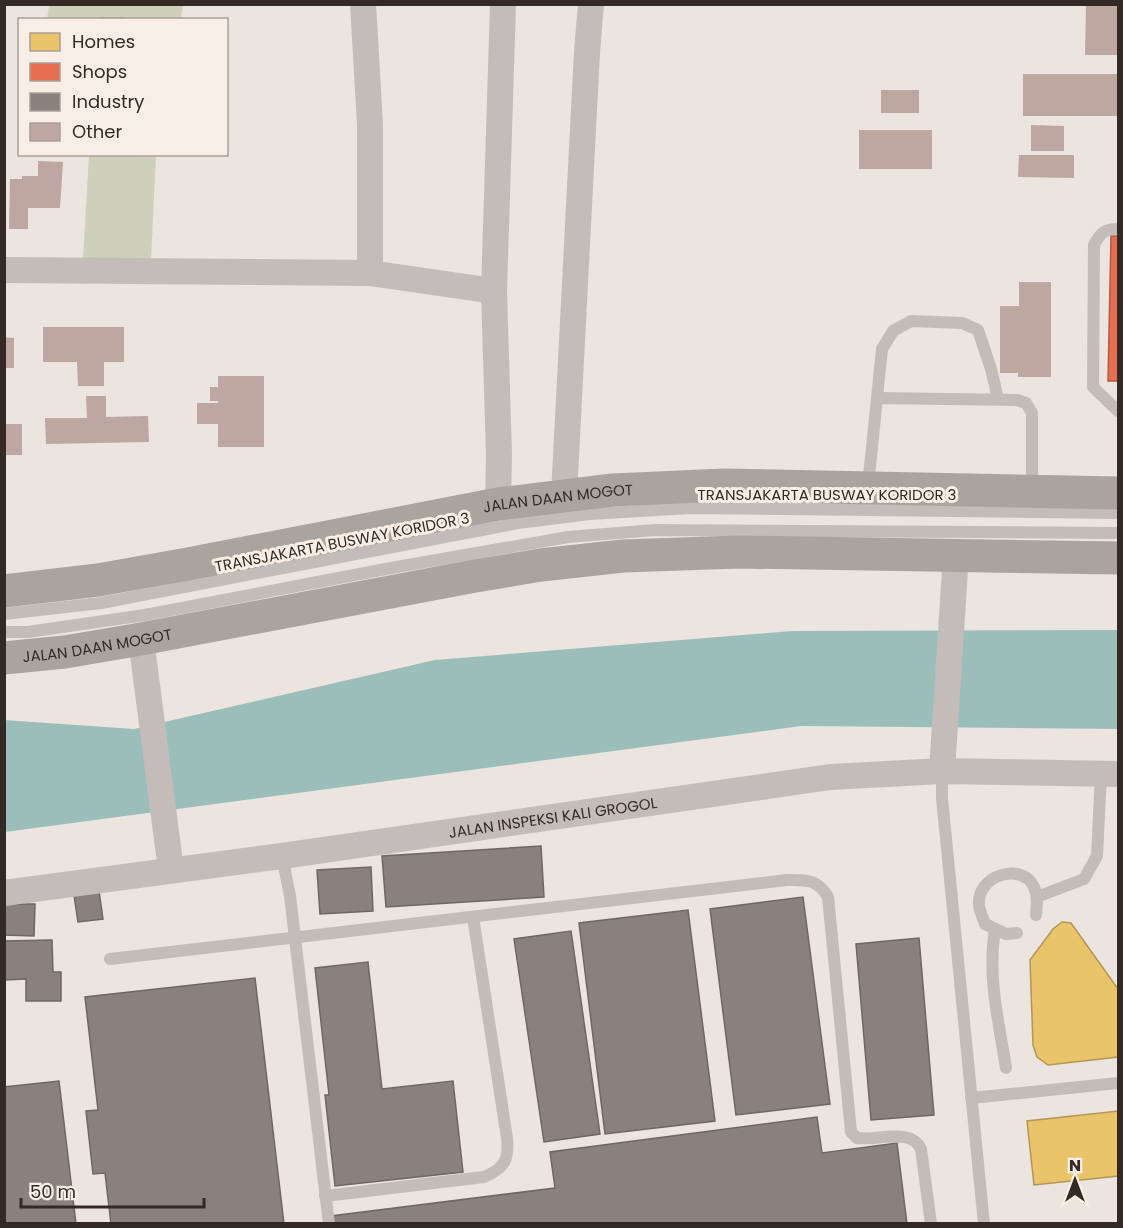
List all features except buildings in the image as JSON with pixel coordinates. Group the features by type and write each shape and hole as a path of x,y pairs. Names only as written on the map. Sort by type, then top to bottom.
{"highway":[{"name":"JALAN DAAN MOGOT","path":"4,591 98,580 498,504 614,490 724,484 1119,493"},
{"name":"JALAN DAAN MOGOT","path":"4,658 142,647 475,576 541,565 623,556 739,552 1119,558"}],"street":[{"path":"363,4 370,124 370,273"},
{"path":"498,504 499,455 494,291 503,4"},
{"path":"564,495 591,4"},
{"path":"4,270 370,273 494,291"},
{"path":"942,761 956,554"},
{"path":"142,647 170,863"},
{"name":"JALAN INSPEKSI KALI GROGOL","path":"4,893 170,863 282,856 942,761 1110,774"}],"lane":[{"path":"1119,229 1108,229 1099,234 1094,245 1093,387 1119,411"},
{"path":"868,487 882,349 893,331 911,321 963,323 978,330 998,399"},
{"path":"877,398 998,399 1026,403 1032,413 1032,492"},
{"name":"TRANSJAKARTA BUSWAY KORIDOR 3","path":"4,614 101,603 518,523 590,514 690,508 1119,513"},
{"path":"4,633 28,632 145,615 568,537 655,530 1119,533"},
{"path":"942,761 942,798 984,1224"},
{"path":"1037,897 1084,879 1097,856 1110,774"},
{"path":"282,856 295,937 329,1224"},
{"path":"1017,933 1006,934 985,924 979,904 983,887 990,878 1006,873 1020,875 1034,884 1037,897 1036,915"},
{"path":"110,959 787,880 807,880 821,885 828,897 851,1132 853,1136 862,1139 907,1137 919,1143 931,1224"},
{"path":"326,1196 484,1178 497,1171 505,1162 508,1151 507,1138 473,917"},
{"path":"995,930 991,951 992,971 1006,1068"},
{"path":"971,1098 1119,1083"}],"green space":[{"path":"49,5 183,5 181,18 47,18"},
{"path":"89,156 156,157 150,280 82,277"}],"water":[{"path":"1118,630 1118,729 801,726 5,832 4,720 134,729 435,660 792,631"}]}
